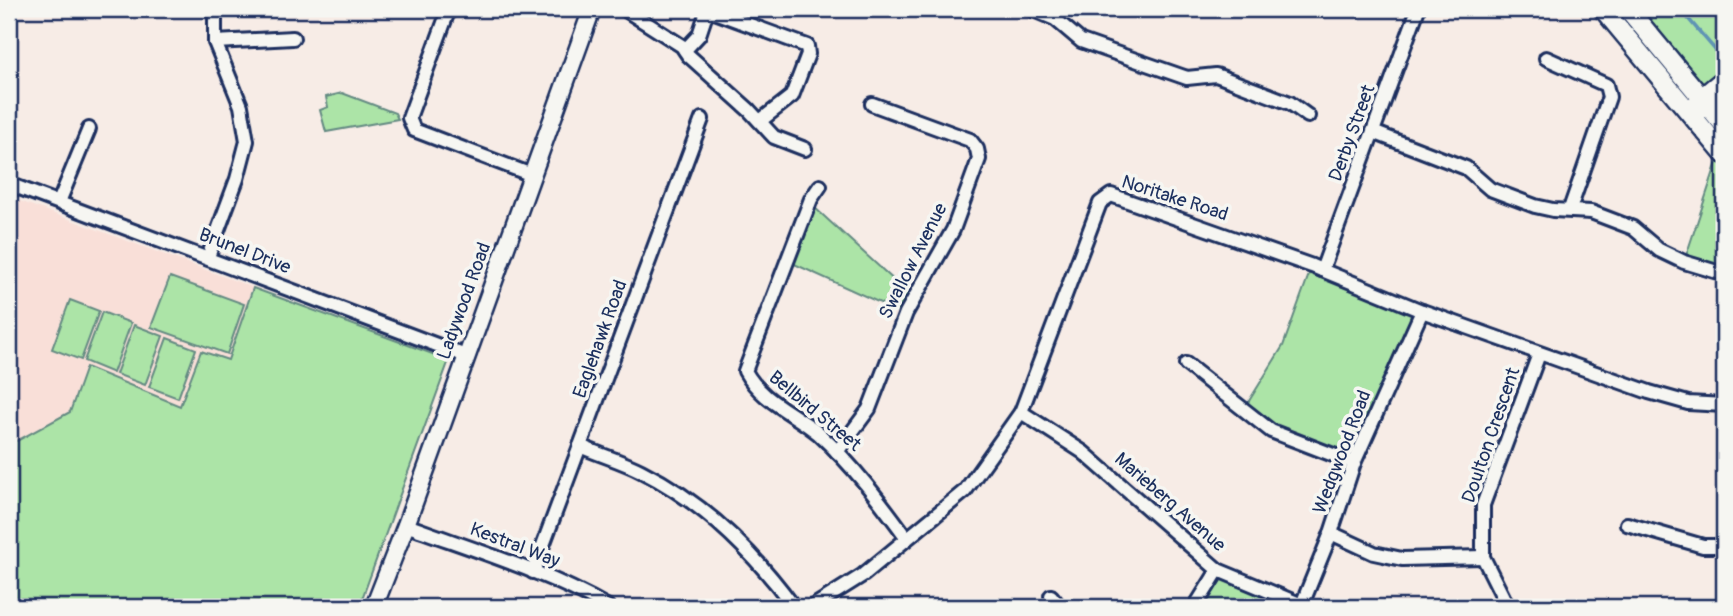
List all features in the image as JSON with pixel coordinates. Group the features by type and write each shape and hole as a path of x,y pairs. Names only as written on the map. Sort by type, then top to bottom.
{"main road":[{"path":"1603,9 1724,154"},
{"path":"1628,9 1724,125"}],"street":[{"path":"208,257 237,179 247,141 240,106 215,42 215,9"},
{"path":"449,9 409,118 414,130 532,175"},
{"name":"Ladywood Road","path":"374,607 592,9"},
{"path":"624,9 679,43 774,136 805,149"},
{"path":"1031,9 1055,19 1081,41 1187,78 1216,75 1290,103 1308,116"},
{"name":"Derby Street","path":"1322,270 1418,9"},
{"path":"685,50 699,35 706,14 712,11 807,46 808,54 792,96 760,121"},
{"path":"215,42 293,38"},
{"path":"1546,58 1606,85 1609,97 1570,209"},
{"path":"1705,102 1724,78"},
{"path":"1690,113 1705,102 1724,94"},
{"name":"Swallow Avenue","path":"837,452 869,408 906,313 953,230 979,159 970,140 872,104"},
{"name":"Eaglehawk Road","path":"533,572 702,119"},
{"path":"59,202 89,129"},
{"path":"1373,132 1466,168 1490,189 1535,206 1591,212 1633,228 1658,250 1684,262 1724,274"},
{"name":"Brunel Drive","path":"9,184 466,356"},
{"name":"Bellbird Street","path":"820,186 811,199 745,371 754,388 816,432 856,471 907,538"},
{"name":"Noritake Road","path":"812,607 863,575 965,491 1021,412 1100,204 1111,195 1322,270 1422,311 1539,354 1649,392 1688,402 1724,405"},
{"name":"Wedgwood Road","path":"1301,606 1331,533 1354,463 1422,311"},
{"name":"Doulton Crescent","path":"1508,607 1483,557 1483,505 1539,354"},
{"path":"1186,365 1272,431 1354,463"},
{"name":"Marieberg Avenue","path":"1021,412 1083,452 1218,570 1301,606"},
{"path":"580,446 640,471 702,511 745,547 768,572 793,607"},
{"path":"1627,524 1703,546 1724,546"},
{"name":"Kestral Way","path":"406,525 577,589 608,607"},
{"path":"1331,533 1374,553 1402,559 1483,557"},
{"path":"1195,607 1218,570"},
{"path":"1051,596 1060,607"}],"shaded area":[{"path":"9,197 449,360 359,607 9,607"}],"green space":[{"path":"1635,9 1724,9 1724,74 1702,88"},
{"path":"342,93 395,113 398,119 326,132 320,110 328,107 326,97"},
{"path":"1721,150 1724,154 1724,274 1684,262"},
{"path":"814,207 909,294 900,312 792,263"},
{"path":"1312,266 1422,311 1354,463 1271,431 1244,409 1283,346"},
{"path":"170,277 244,304 227,354 151,327"},
{"path":"253,288 449,360 359,607 9,607 9,438 17,441 70,412 86,367 180,406 201,351 228,360"},
{"path":"70,300 99,311 81,360 52,349"},
{"path":"102,312 131,323 113,373 84,361"},
{"path":"134,325 163,336 145,385 116,374"},
{"path":"167,338 196,349 178,398 149,387"},
{"path":"1218,570 1301,607 1195,607"}],"waterway":[{"path":"1680,9 1723,59"}]}
